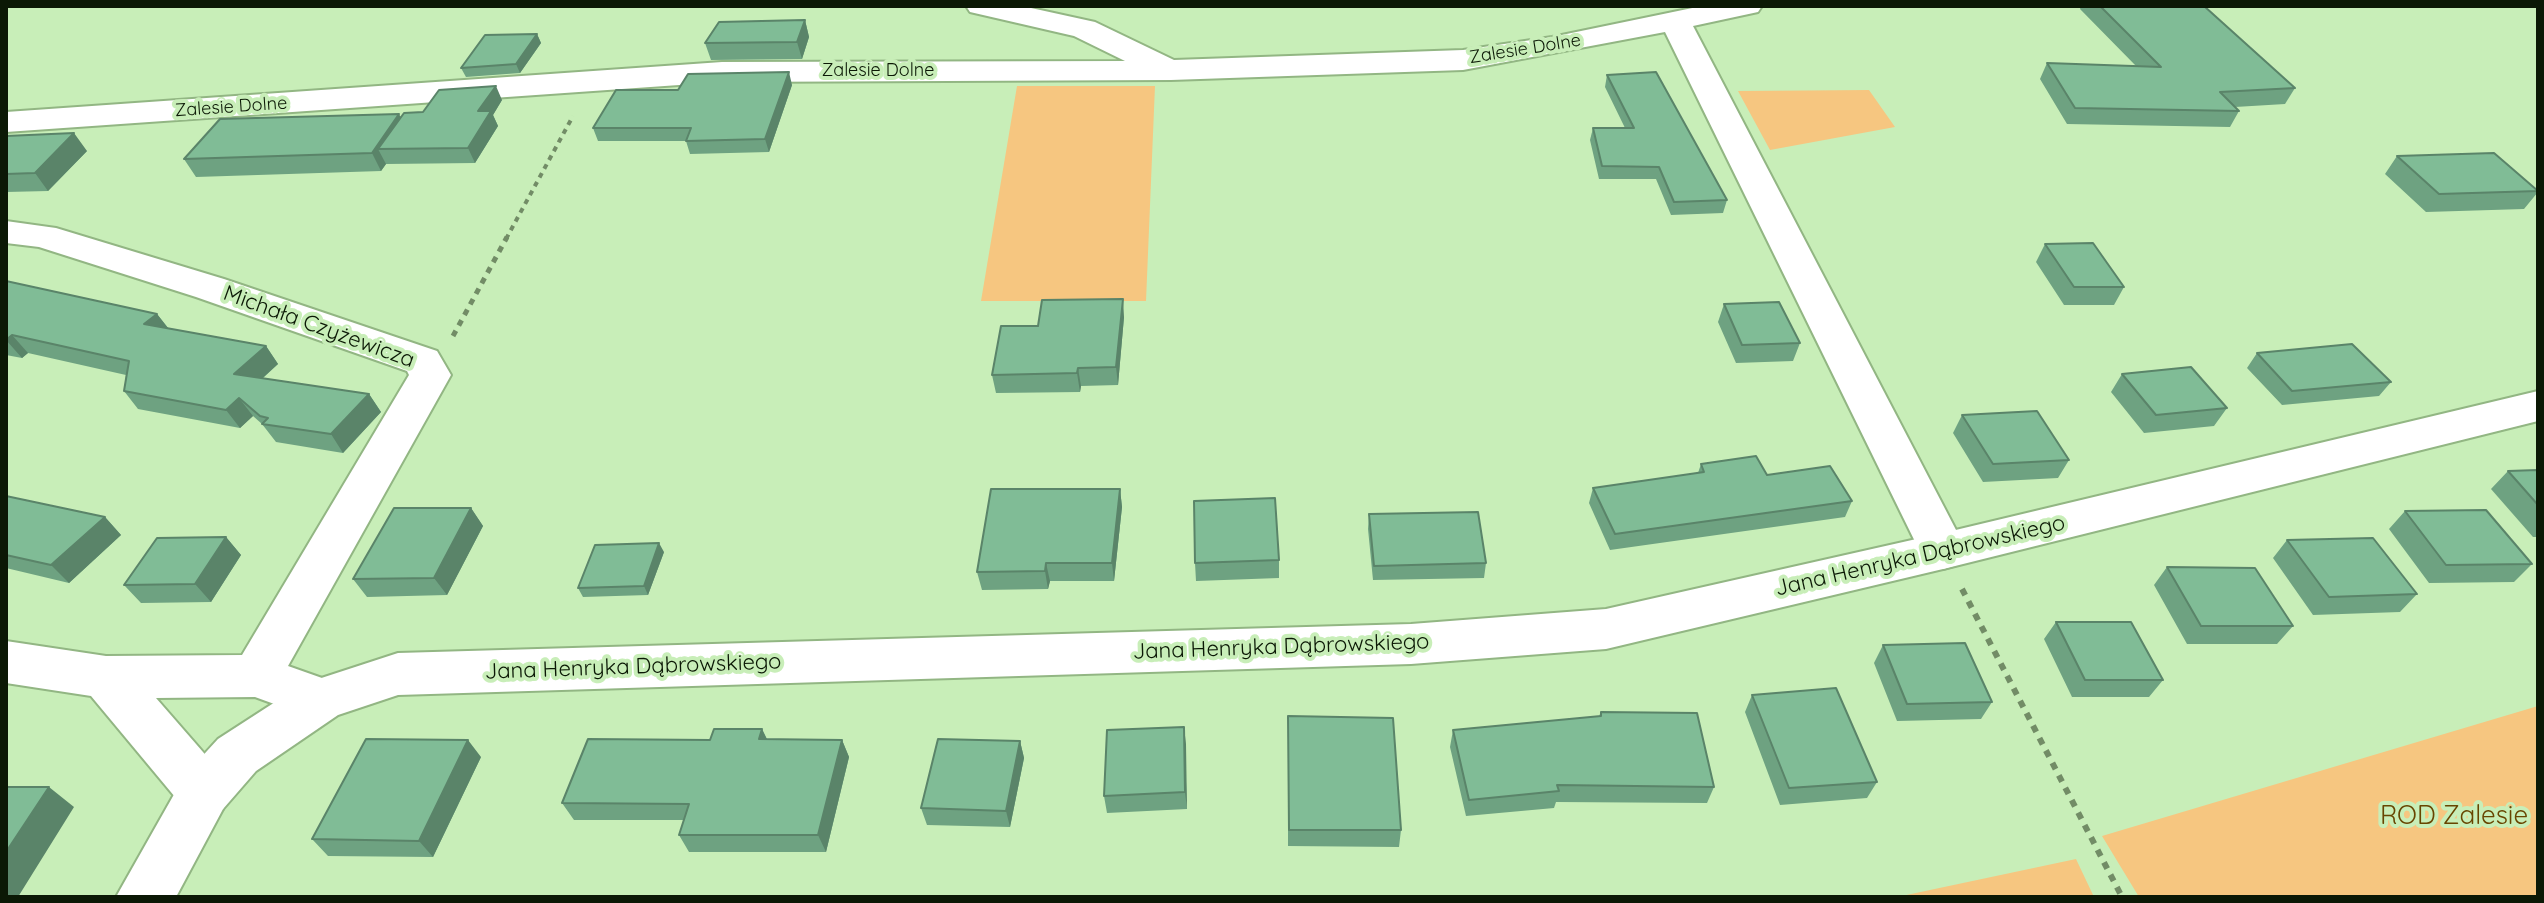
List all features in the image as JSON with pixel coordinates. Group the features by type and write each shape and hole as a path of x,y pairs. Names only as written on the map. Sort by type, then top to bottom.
{"street":[{"path":"981,6 1084,29 1171,70"},
{"path":"1588,6 1616,34"},
{"name":"Zalesie Dolne","path":"6,122 722,72 1171,70 1463,60 1616,34 1747,6"},
{"path":"1675,22 1951,567"},
{"name":"Michała Czyżewicza","path":"6,232 43,236 210,288 422,361 430,375 256,676"},
{"name":"Jana Henryka Dąbrowskiego","path":"145,897 204,792 237,755 321,699 398,674 1411,644 1606,629 1951,567 2538,406"},
{"path":"6,662 106,677 256,676 321,699"},
{"path":"106,677 204,792"}],"path":[{"path":"430,375 592,81"},
{"path":"1951,567 2122,897"}],"green space":[{"path":"1017,86 1155,86 1146,301 981,301"},
{"path":"1869,90 1895,127 1770,150 1738,91"},
{"name":"ROD Zalesie","path":"2538,706 2538,897 2139,897 2102,836"},
{"path":"2076,859 2094,897 1897,897"}],"building":[{"path":"2100,6 2204,6 2295,88 2220,92 2239,111 2075,108 2047,63 2161,67"},
{"path":"805,20 797,42 705,43 719,22"},
{"path":"537,34 516,64 461,68 485,35"},
{"path":"789,72 765,139 686,141 691,128 593,128 616,90 678,90 688,74"},
{"path":"1656,72 1727,200 1674,202 1659,167 1602,166 1593,128 1634,128 1607,75"},
{"path":"496,86 478,111 491,111 468,148 378,149 404,113 423,112 439,90"},
{"path":"399,114 372,153 184,159 220,119"},
{"path":"74,133 35,173 6,174 6,136"},
{"path":"2494,153 2538,191 2439,194 2397,156"},
{"path":"2093,243 2124,287 2074,287 2045,244"},
{"path":"6,281 157,314 144,324 266,346 234,374 369,394 331,434 262,424 268,418 260,416 239,398 226,410 124,391 129,361 12,335 6,340"},
{"path":"1123,299 1116,367 1078,368 1077,373 992,375 1001,326 1038,326 1042,300"},
{"path":"1779,302 1800,343 1742,345 1724,304"},
{"path":"2352,344 2391,382 2292,391 2257,353"},
{"path":"2191,367 2227,408 2156,415 2122,374"},
{"path":"2037,411 2069,460 1993,464 1962,415"},
{"path":"1756,456 1767,475 1830,466 1852,501 1615,534 1593,488 1704,472 1701,464"},
{"path":"2538,470 2538,505 2508,471"},
{"path":"991,489 1120,489 1112,563 1046,563 1045,571 977,572"},
{"path":"6,496 105,517 51,565 6,555"},
{"path":"1275,498 1279,560 1195,563 1194,501"},
{"path":"394,508 471,508 434,578 353,579"},
{"path":"2486,510 2532,564 2446,565 2405,511"},
{"path":"1478,512 1486,563 1374,566 1369,514"},
{"path":"226,537 195,584 124,585 157,538"},
{"path":"2373,538 2417,594 2329,597 2287,540"},
{"path":"659,543 644,586 578,588 595,545"},
{"path":"2167,567 2255,568 2293,626 2201,626"},
{"path":"2056,622 2131,622 2163,680 2085,680"},
{"path":"1965,643 1992,702 1907,704 1883,645"},
{"path":"1836,688 1877,782 1789,788 1752,695"},
{"path":"1601,712 1697,713 1714,787 1557,785 1559,791 1469,800 1453,730 1601,716"},
{"path":"1288,716 1393,718 1401,830 1289,830"},
{"path":"1184,727 1185,792 1104,796 1107,730"},
{"path":"714,729 762,729 759,739 842,740 818,835 679,835 689,804 562,803 588,739 710,740"},
{"path":"366,739 468,740 419,841 312,839"},
{"path":"938,739 1020,741 1006,811 921,808"},
{"path":"6,787 49,787 6,852"}]}
